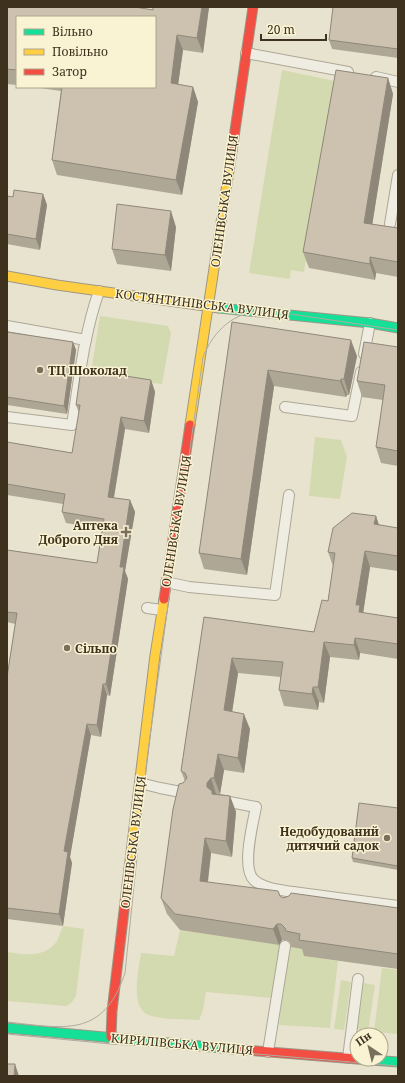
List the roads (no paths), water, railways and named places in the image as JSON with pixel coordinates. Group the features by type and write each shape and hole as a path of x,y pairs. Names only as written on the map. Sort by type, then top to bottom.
{"street":[{"name":"ОЛЕНІВСЬКА ВУЛИЦЯ","path":"110,1037 140,783 152,654 162,610 209,307 253,7"},
{"name":"КОСТЯНТИНІВСЬКА ВУЛИЦЯ","path":"7,276 209,307 370,323 398,328"},
{"name":"КИРИЛІВСЬКА ВУЛИЦЯ","path":"7,1028 349,1059"}],"lane":[{"path":"246,53 398,82"},
{"path":"390,224 398,175"},
{"path":"7,417 72,425 91,314 99,291"},
{"path":"285,407 352,416 370,323"},
{"path":"7,326 86,340"},
{"path":"166,582 188,587 275,595 289,495"},
{"path":"147,608 162,610"},
{"path":"140,783 186,792"},
{"path":"219,800 256,807 248,857 249,869 253,879 264,886 293,892 398,906"},
{"path":"290,907 293,892"},
{"path":"268,1052 285,946"},
{"path":"356,1027 358,979"}],"tram line":[{"path":"7,1022 64,1027 93,1019 105,1009 116,994 125,973 147,759 203,357 208,347 226,324 243,314 264,310 398,330"},
{"path":"7,1034 111,1044 186,1048 398,1066"}],"place":[{"name":"ТЦ Шоколад","path":"40,370"},
{"name":"Аптека Доброго Дня","path":"126,532"},
{"name":"Сільпо","path":"67,648"},
{"name":"Недобудований дитячий садок","path":"387,838"}]}
